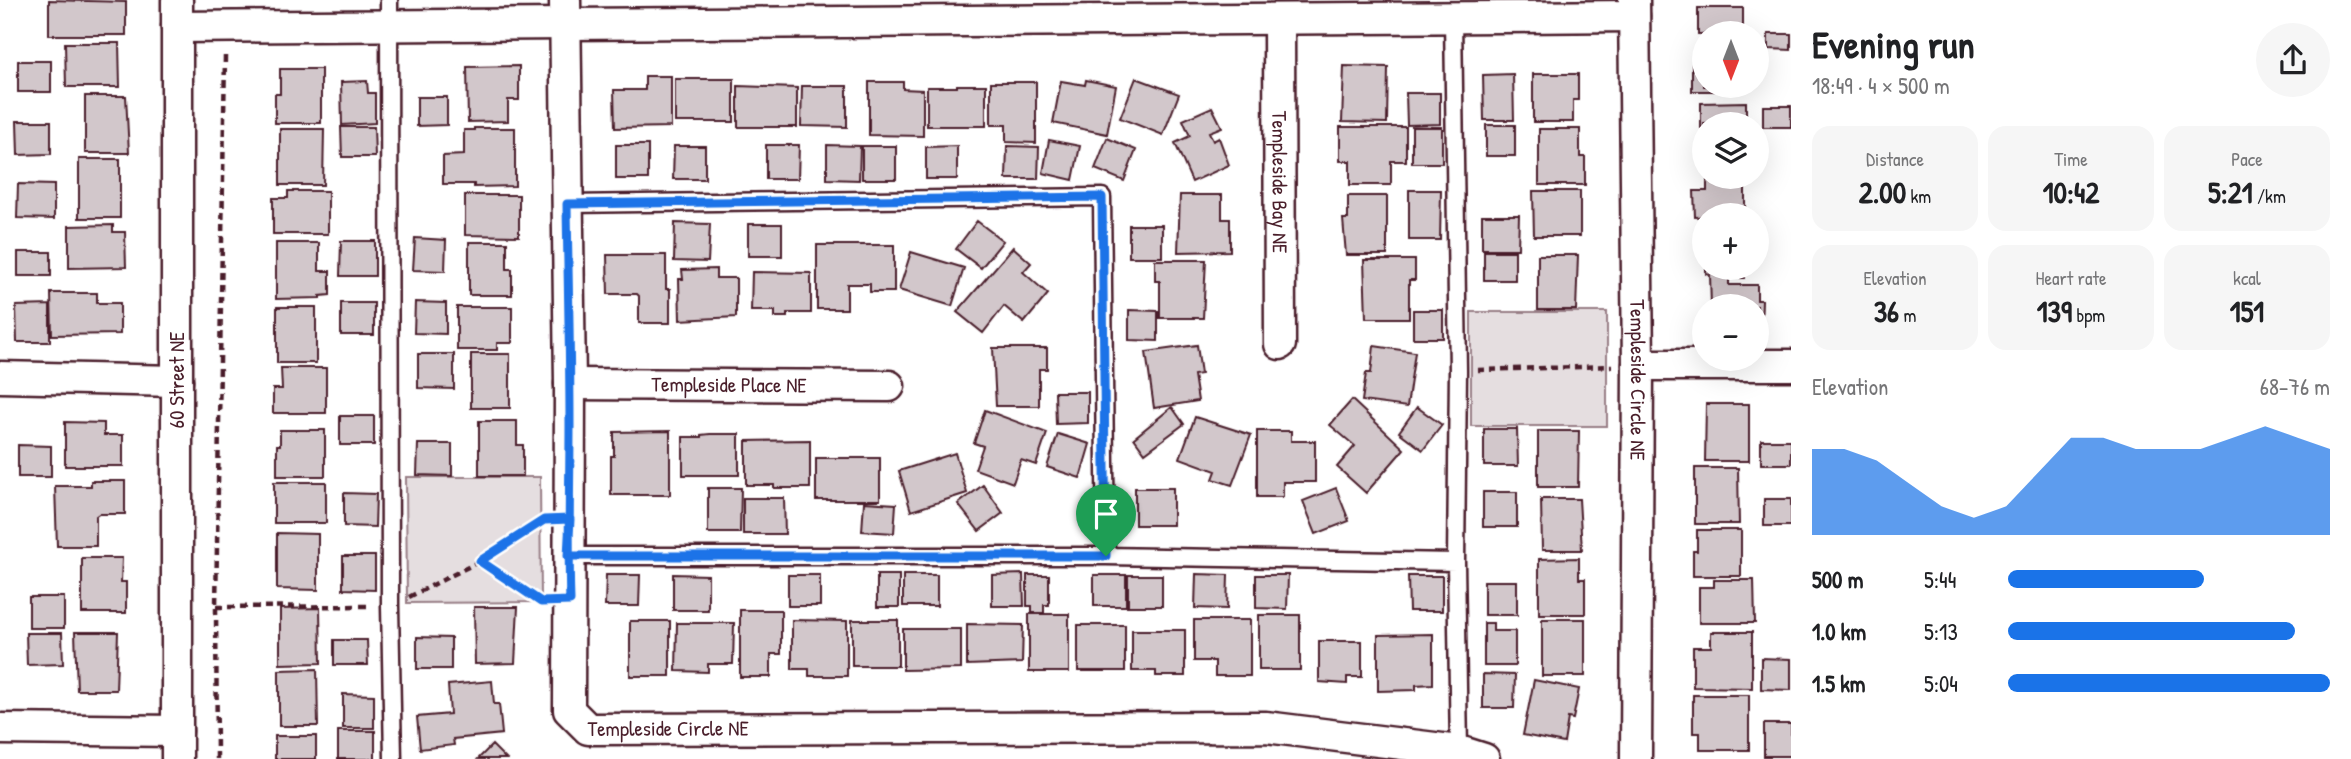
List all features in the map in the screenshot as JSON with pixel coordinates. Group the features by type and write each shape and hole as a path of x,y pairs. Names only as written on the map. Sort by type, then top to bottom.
{"street":[{"path":"177,14 565,12 1279,19 1453,18 1634,8"},
{"name":"Templeside Circle NE","path":"1634,8 1638,365 1636,759"},
{"name":"Templeside Circle NE","path":"565,12 570,384 569,710 588,729 1266,727 1471,755"},
{"name":"60 Street NE","path":"177,14 177,745"},
{"name":"Templeside Bay NE","path":"1279,19 1280,344"},
{"path":"1638,365 1791,365"},
{"path":"0,377 177,382"},
{"name":"Templeside Place NE","path":"570,384 890,386"},
{"path":"0,729 177,745"}],"lane":[{"path":"389,13 390,606 393,759"},
{"path":"1453,18 1458,371 1456,562 1471,755"},
{"path":"567,204 1102,197 1106,556"},
{"path":"568,556 1106,556 1456,562"}],"path":[{"path":"217,759 216,607 225,56"},
{"path":"1458,371 1638,365"},
{"path":"216,607 390,606 480,561 544,520 570,519"},
{"path":"480,561 541,602 570,601"}],"shaded area":[{"path":"1471,312 1607,312 1607,426 1471,426"},
{"path":"406,477 540,477 541,602 407,603"}],"building":[{"path":"49,0 126,2 126,35 49,35"},
{"path":"1698,8 1743,8 1743,21 1698,21"},
{"path":"1769,34 1791,34 1791,50 1769,49"},
{"path":"65,43 119,43 120,87 66,87"},
{"path":"18,61 51,61 51,92 18,92"},
{"path":"519,66 519,100 508,100 508,121 468,122 467,67"},
{"path":"1344,66 1388,67 1387,123 1342,122"},
{"path":"280,69 321,69 321,123 275,123 275,94 280,94"},
{"path":"1513,74 1514,120 1484,120 1483,75"},
{"path":"1533,74 1578,74 1578,100 1573,100 1573,122 1533,122"},
{"path":"645,76 671,76 671,127 615,128 614,90 645,90"},
{"path":"1136,78 1179,94 1163,135 1120,118"},
{"path":"675,79 734,79 734,122 675,122"},
{"path":"1086,80 1116,86 1107,134 1053,123 1061,81 1085,85"},
{"path":"367,81 368,93 375,93 375,123 342,125 341,82"},
{"path":"869,82 903,82 903,89 923,90 923,136 869,135"},
{"path":"991,82 1036,82 1036,143 1006,142 1006,125 991,125"},
{"path":"986,85 986,126 927,126 927,87"},
{"path":"738,86 797,88 797,127 738,127"},
{"path":"802,86 847,86 847,127 801,126"},
{"path":"1406,93 1440,93 1440,124 1407,125"},
{"path":"85,96 126,96 129,153 85,153"},
{"path":"417,97 447,97 447,125 417,126"},
{"path":"1746,102 1746,112 1701,112 1701,103"},
{"path":"1763,106 1791,106 1791,127 1769,127 1769,112 1763,112"},
{"path":"1212,107 1222,127 1209,132 1213,141 1219,138 1229,165 1192,182 1175,143 1190,136 1183,120"},
{"path":"17,121 51,121 51,154 18,155"},
{"path":"1486,125 1515,125 1515,156 1486,156"},
{"path":"341,127 374,127 375,157 342,157"},
{"path":"1340,127 1406,127 1406,161 1391,161 1391,185 1350,185 1350,161 1340,161"},
{"path":"1412,127 1442,127 1442,163 1412,163"},
{"path":"515,128 515,186 474,187 474,184 443,184 443,156 464,155 464,130"},
{"path":"280,129 324,129 323,185 280,185"},
{"path":"1539,129 1580,129 1580,157 1585,157 1585,185 1539,185"},
{"path":"1107,138 1136,150 1124,181 1095,169"},
{"path":"1049,140 1080,146 1073,180 1043,173"},
{"path":"616,145 648,145 648,179 616,179"},
{"path":"766,145 799,145 798,179 766,179"},
{"path":"827,145 860,146 859,180 827,179"},
{"path":"674,146 705,146 705,179 673,179"},
{"path":"862,146 896,146 896,179 862,179"},
{"path":"957,146 957,179 926,179 926,147"},
{"path":"1007,146 1039,147 1038,179 1006,179"},
{"path":"79,159 120,159 120,218 79,218"},
{"path":"18,184 54,185 54,219 17,218"},
{"path":"1745,189 1745,203 1694,203 1694,191"},
{"path":"1409,190 1441,190 1440,240 1409,240"},
{"path":"288,191 328,191 328,234 273,234 273,198 288,198"},
{"path":"1533,191 1580,191 1580,236 1534,236"},
{"path":"465,195 519,195 519,236 465,235"},
{"path":"1180,195 1222,195 1222,219 1230,219 1230,251 1178,252"},
{"path":"1348,196 1387,196 1387,255 1346,255 1343,219 1348,219"},
{"path":"1482,215 1519,215 1518,249 1482,249"},
{"path":"977,221 1003,241 981,268 956,249"},
{"path":"675,223 710,224 708,262 674,261"},
{"path":"748,224 782,224 782,256 748,256"},
{"path":"113,225 113,232 125,232 126,267 69,268 69,226"},
{"path":"1129,225 1162,225 1162,257 1129,257"},
{"path":"415,238 446,240 445,271 413,270"},
{"path":"341,241 375,241 375,276 340,276"},
{"path":"469,242 507,242 507,269 512,269 512,295 469,295"},
{"path":"276,243 319,243 319,271 330,271 330,295 320,298 276,299"},
{"path":"817,245 894,245 894,292 870,292 870,284 847,284 847,309 817,309"},
{"path":"1013,247 1031,263 1023,272 1048,294 1024,323 1004,306 983,333 957,312"},
{"path":"1484,251 1515,251 1515,280 1484,280"},
{"path":"18,252 51,252 51,276 18,276"},
{"path":"911,252 964,268 952,306 899,290"},
{"path":"607,255 666,255 670,323 639,323 637,294 608,294"},
{"path":"1538,255 1578,255 1576,310 1538,310"},
{"path":"1155,260 1206,260 1203,318 1160,318 1160,281 1155,281"},
{"path":"1364,260 1415,260 1415,280 1409,280 1409,318 1366,318"},
{"path":"716,269 716,278 736,278 736,317 680,320 679,279 683,279 682,270"},
{"path":"752,272 811,273 811,313 787,313 787,317 775,317 775,311 751,311"},
{"path":"1710,280 1729,280 1729,285 1757,285 1757,294 1711,294"},
{"path":"51,293 97,293 97,303 120,303 120,334 52,335"},
{"path":"415,302 446,303 446,334 414,333"},
{"path":"341,303 374,303 374,335 341,335"},
{"path":"50,305 50,342 17,342 16,306"},
{"path":"277,307 316,307 316,363 277,363"},
{"path":"457,307 512,307 512,343 497,343 497,350 457,350"},
{"path":"1129,310 1158,311 1158,341 1129,340"},
{"path":"1413,310 1443,310 1443,338 1413,338"},
{"path":"1197,345 1201,374 1194,375 1198,401 1154,408 1146,352"},
{"path":"1374,346 1415,352 1407,407 1362,401 1366,373 1371,373"},
{"path":"993,348 1047,348 1047,369 1039,369 1039,406 996,406"},
{"path":"418,354 454,354 454,389 418,388"},
{"path":"471,354 510,354 510,408 471,408"},
{"path":"281,368 326,368 326,413 273,413 273,389 282,389"},
{"path":"1055,392 1088,392 1088,423 1056,424"},
{"path":"1352,400 1404,449 1366,493 1337,467 1355,446 1330,425"},
{"path":"1706,404 1749,404 1749,461 1705,461"},
{"path":"1172,407 1184,424 1145,453 1134,438"},
{"path":"1417,407 1442,425 1423,450 1399,432"},
{"path":"985,410 1047,433 1036,465 1021,460 1013,483 975,469 983,446 974,443"},
{"path":"340,416 374,416 374,445 340,445"},
{"path":"1195,417 1251,435 1232,485 1213,479 1216,471 1180,458"},
{"path":"479,421 517,421 517,445 523,445 523,476 479,476"},
{"path":"65,422 104,423 104,435 123,435 123,466 65,466"},
{"path":"1484,429 1517,429 1518,466 1484,466"},
{"path":"280,430 325,430 325,476 277,476"},
{"path":"670,431 670,495 611,495 614,432"},
{"path":"1257,431 1291,431 1291,441 1315,441 1315,482 1283,482 1283,497 1257,497"},
{"path":"1538,431 1579,431 1578,487 1538,487"},
{"path":"739,434 739,475 683,475 683,437"},
{"path":"1058,434 1090,444 1080,478 1047,467"},
{"path":"810,440 810,488 746,485 746,441"},
{"path":"1761,440 1791,440 1791,464 1761,464"},
{"path":"418,444 452,444 452,476 417,475"},
{"path":"18,445 51,446 51,477 18,477"},
{"path":"955,453 967,493 911,511 899,471"},
{"path":"816,458 880,458 880,500 816,500"},
{"path":"1695,468 1738,468 1739,524 1695,524"},
{"path":"91,481 125,481 125,514 96,516 96,546 57,546 55,486 91,486"},
{"path":"274,482 326,482 326,523 274,523"},
{"path":"983,485 1003,513 979,531 958,504"},
{"path":"708,488 741,488 740,533 708,533"},
{"path":"1135,488 1173,488 1173,525 1135,525"},
{"path":"1336,488 1349,521 1316,534 1303,501"},
{"path":"1483,492 1517,492 1517,527 1483,527"},
{"path":"344,493 376,494 375,527 344,526"},
{"path":"743,498 784,498 785,534 743,534"},
{"path":"1541,499 1579,499 1582,550 1542,550"},
{"path":"1764,499 1791,499 1791,526 1764,526"},
{"path":"864,502 896,504 894,533 862,531"},
{"path":"1697,530 1741,530 1741,576 1693,576 1693,551 1697,551"},
{"path":"277,533 318,534 318,590 277,589"},
{"path":"343,556 375,556 375,590 343,589"},
{"path":"82,558 122,558 121,582 126,582 126,613 82,613"},
{"path":"1579,558 1579,579 1585,579 1585,614 1539,614 1539,559"},
{"path":"673,574 708,575 708,610 673,610"},
{"path":"1023,574 1024,606 992,606 992,575"},
{"path":"1196,574 1228,575 1227,609 1195,608"},
{"path":"606,575 640,575 639,606 605,606"},
{"path":"788,575 820,575 820,606 788,606"},
{"path":"877,575 899,575 899,607 877,607"},
{"path":"903,575 937,575 937,606 903,606"},
{"path":"1027,575 1049,575 1049,605 1044,605 1044,613 1032,613 1032,606 1027,606"},
{"path":"1094,575 1126,575 1126,606 1094,606"},
{"path":"1128,575 1162,575 1162,606 1128,606"},
{"path":"1256,575 1288,575 1287,609 1256,608"},
{"path":"1408,576 1442,576 1442,611 1409,611"},
{"path":"1714,580 1754,580 1755,623 1699,623 1699,587 1714,587"},
{"path":"1484,581 1517,581 1517,615 1484,615"},
{"path":"29,597 64,597 64,628 29,628"},
{"path":"474,607 518,607 515,663 475,664"},
{"path":"320,608 321,663 280,664 280,609"},
{"path":"740,610 781,610 781,654 771,654 771,677 740,677"},
{"path":"1029,614 1069,614 1069,672 1029,672"},
{"path":"1259,615 1300,615 1300,670 1259,670"},
{"path":"1542,619 1585,619 1585,676 1542,676"},
{"path":"792,620 847,621 847,676 809,676 809,669 792,669"},
{"path":"852,620 898,620 898,666 852,666"},
{"path":"1194,620 1250,620 1250,676 1215,676 1215,661 1194,661"},
{"path":"630,621 670,621 670,676 630,676"},
{"path":"677,623 734,623 733,664 708,664 708,672 676,671"},
{"path":"1484,623 1493,623 1493,631 1515,631 1515,666 1484,666"},
{"path":"967,624 1023,625 1022,663 967,665"},
{"path":"1078,625 1125,625 1125,671 1078,671"},
{"path":"903,629 961,629 961,669 903,670"},
{"path":"1132,630 1185,630 1185,676 1156,676 1156,671 1132,671"},
{"path":"75,632 118,632 116,690 77,690"},
{"path":"1711,632 1752,632 1752,688 1693,687 1693,647 1711,647"},
{"path":"26,633 62,633 63,664 27,665"},
{"path":"1433,634 1433,684 1416,685 1416,690 1378,691 1378,635"},
{"path":"417,637 451,638 451,669 417,669"},
{"path":"334,640 367,640 368,665 334,665"},
{"path":"1319,641 1362,641 1362,677 1347,677 1347,684 1319,682"},
{"path":"1761,658 1791,659 1791,690 1761,689"},
{"path":"317,669 318,726 279,726 279,670"},
{"path":"1483,674 1515,675 1514,708 1483,708"},
{"path":"1534,680 1579,689 1573,719 1568,718 1564,743 1523,735"},
{"path":"492,681 494,704 499,704 502,734 453,739 454,745 420,749 417,717 450,714 448,685"},
{"path":"343,694 374,695 374,728 343,728"},
{"path":"1693,695 1749,695 1749,750 1700,750 1700,733 1693,733"},
{"path":"1764,724 1791,724 1791,756 1764,756"},
{"path":"338,731 375,731 375,759 338,759"},
{"path":"275,736 316,736 316,759 275,759"},
{"path":"492,745 506,759 478,759"}],"route":[{"path":"1106,556 568,556 570,519 544,520 480,561 541,602 570,601 568,556 570,519 570,384 567,204 1102,197 1106,556"}]}
